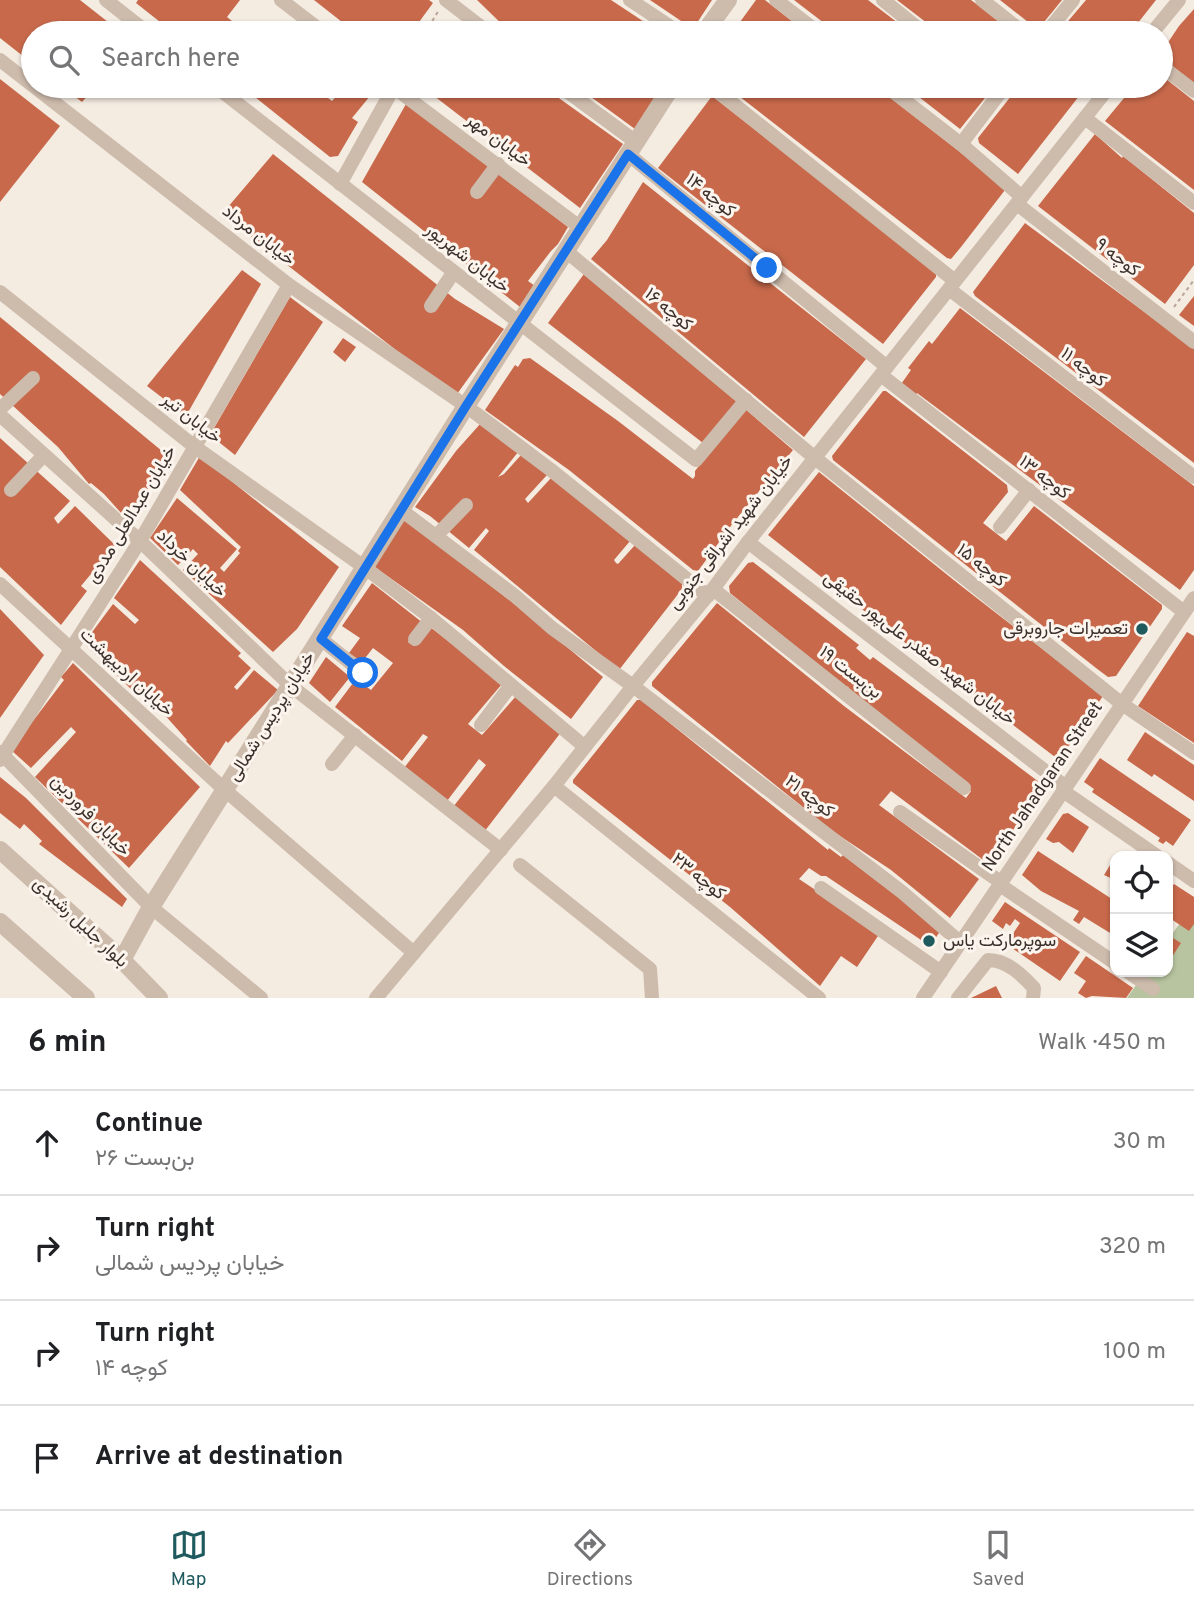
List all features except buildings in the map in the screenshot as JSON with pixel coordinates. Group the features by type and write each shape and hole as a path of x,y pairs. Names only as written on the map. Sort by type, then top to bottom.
{"street":[{"path":"106,0 133,21"},
{"path":"281,0 308,21"},
{"path":"630,0 662,21"},
{"path":"713,21 728,0"},
{"path":"776,0 803,21"},
{"path":"883,0 909,21"},
{"path":"982,0 1009,21"},
{"path":"1056,21 1073,0"},
{"path":"1162,21 1179,0"},
{"path":"442,6 468,21"},
{"name":"خیابان مرداد","path":"0,60 21,76"},
{"path":"1173,75 1194,91"},
{"name":"خیابان مرداد","path":"49,98 289,285 466,406 601,511"},
{"name":"خیابان شهریور","path":"230,98 696,460 746,400"},
{"path":"340,184 387,98"},
{"name":"خیابان مهر","path":"408,98 581,228"},
{"name":"کوچه ۱۴","path":"574,98 884,371"},
{"name":"خیابان پردیس شمالی","path":"122,961 152,907 364,567 664,98"},
{"name":"کوچه ۱۱","path":"726,98 838,187 952,285 1194,477"},
{"name":"کوچه ۹","path":"902,98 961,144 1019,200 1194,342"},
{"path":"961,144 991,98"},
{"name":"خیابان شهید اشراقی جنوبی","path":"376,998 554,786 1101,98"},
{"path":"1085,118 1194,203"},
{"path":"477,192 498,164"},
{"name":"کوچه ۱۶","path":"566,250 815,458"},
{"path":"431,306 453,273"},
{"name":"خیابان عبدالعلی مددی","path":"1,755 140,541 289,285"},
{"name":"خیابان تیر","path":"0,292 195,447 431,618 511,685"},
{"name":"کوچه ۱۳","path":"884,371 1187,617"},
{"path":"0,409 33,379"},
{"name":"خیابان خرداد","path":"0,415 140,541 292,686 501,850"},
{"path":"11,490 44,455"},
{"name":"کوچه ۱۵","path":"815,458 1122,704"},
{"path":"1000,527 1029,490"},
{"path":"436,536 466,505"},
{"path":"401,510 514,595 552,628 633,686"},
{"name":"بن‌بست ۱۹","path":"601,511 964,788"},
{"name":"خیابان شهید صفدر علی‌پور حقیقی","path":"748,542 1065,789"},
{"name":"خیابان اردیبهشت","path":"0,584 226,791 414,953"},
{"name":"North Jahadgaran Street","path":"923,998 1122,704 1187,617 1194,598"},
{"path":"415,639 431,618"},
{"path":"321,639 363,673"},
{"path":"481,725 511,685 585,747"},
{"name":"کوچه ۲۱","path":"633,686 902,892 960,942"},
{"path":"1122,704 1194,753"},
{"path":"332,764 355,735"},
{"name":"خیابان فروردین","path":"1,755 152,907 261,998"},
{"name":"کوچه ۲۳","path":"554,786 818,998"},
{"path":"1065,789 1150,851"},
{"path":"900,811 1110,960"},
{"name":"بلوار جلیل رشیدی","path":"0,850 159,998"},
{"path":"520,865 650,969 652,998"},
{"path":"1173,866 1194,881"},
{"path":"821,888 941,972"},
{"path":"0,922 86,998"},
{"path":"958,998 988,960 996,960 1019,972 1034,988 1033,998"},
{"path":"1135,977 1153,989"}],"path":[{"path":"433,21 442,6"},
{"path":"1165,319 1194,280"}],"green space":[{"path":"1194,903 1194,998 1127,998 1142,977 1173,977 1173,933"}],"place":[{"name":"تعمیرات جاروبرقی","path":"1142,629"},
{"name":"سوپرمارکت یاس","path":"929,941"}],"route":[{"path":"363,673 321,639 364,567 628,154 767,268"}]}
